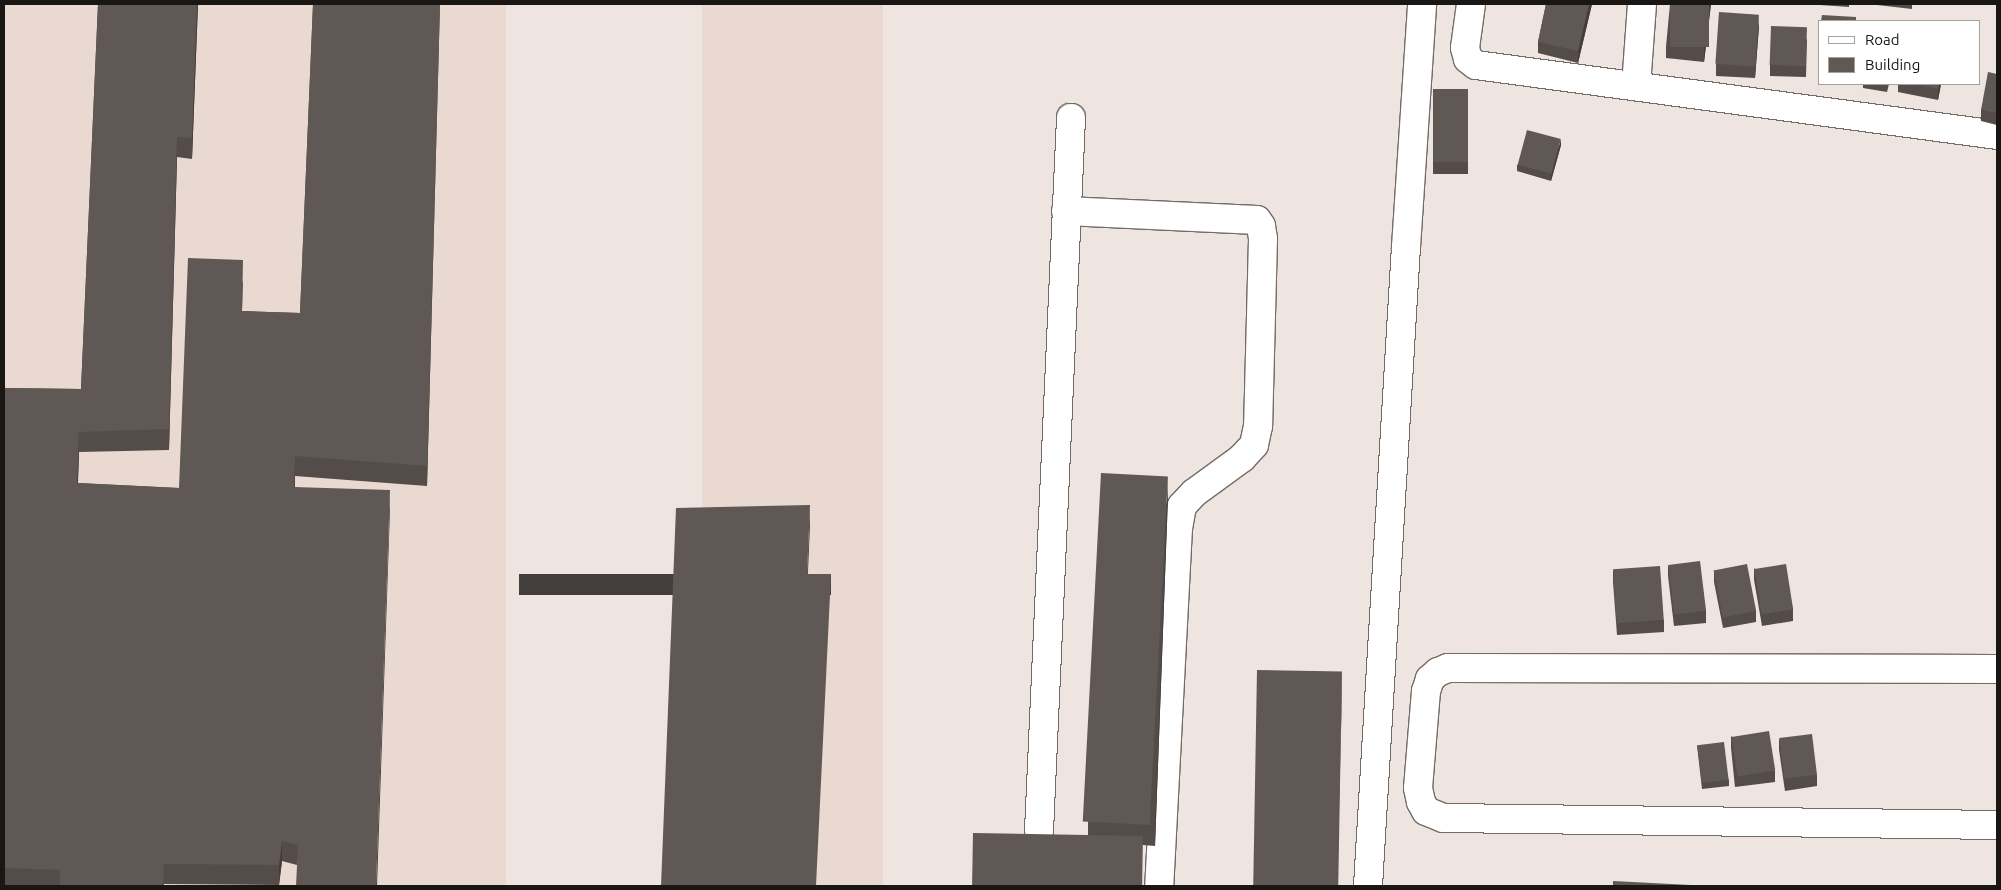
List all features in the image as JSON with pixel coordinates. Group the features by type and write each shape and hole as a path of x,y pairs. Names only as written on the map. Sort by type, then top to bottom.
{"street":[{"path":"1368,886 1422,4"},
{"path":"1471,4 1465,48 1468,59 1476,64 1997,135"},
{"path":"1636,86 1642,4"},
{"path":"1039,831 1071,118"},
{"path":"1066,211 1257,220 1261,226 1263,239 1258,426 1254,445 1242,458 1194,493 1182,506 1179,521 1158,886"},
{"path":"1997,669 1448,668 1438,672 1430,680 1426,691 1418,788 1421,802 1426,811 1443,818 1997,825"}],"shaded area":[{"path":"4,4 506,4 506,886 4,886"},
{"path":"702,4 883,4 883,886 702,886"}],"building":[{"path":"98,4 197,4 192,138 177,137 169,429 79,432 77,483 179,488 188,258 243,260 242,311 300,313 313,4 440,4 427,466 295,456 294,487 390,490 376,886 296,886 298,845 282,841 279,865 164,864 163,886 60,886 60,870 4,868 4,388 81,389"},
{"path":"1546,4 1589,4 1578,51 1538,42"},
{"path":"1670,4 1709,4 1709,47 1670,47"},
{"path":"1719,12 1759,15 1755,67 1715,64"},
{"path":"1822,15 1856,17 1856,20 1821,20"},
{"path":"1771,26 1807,27 1806,66 1770,65"},
{"path":"1988,72 1997,74 1997,113 1981,110"},
{"path":"1919,85 1939,85 1938,89"},
{"path":"1433,89 1468,89 1468,162 1433,162"},
{"path":"1527,130 1561,139 1551,174 1518,165"},
{"path":"1101,473 1168,477 1150,825 1083,822"},
{"path":"810,505 807,574 831,574 816,886 661,886 676,508"},
{"path":"1700,561 1706,611 1674,615 1668,565"},
{"path":"1747,564 1756,611 1723,618 1714,570"},
{"path":"1786,564 1793,609 1762,614 1754,569"},
{"path":"1660,566 1664,620 1617,623 1613,569"},
{"path":"1257,670 1342,671 1338,886 1253,886"},
{"path":"1769,731 1775,771 1738,776 1731,737"},
{"path":"1812,734 1817,775 1784,779 1779,738"},
{"path":"1724,742 1729,780 1702,783 1697,745"},
{"path":"973,833 1143,836 1142,886 972,886"},
{"path":"1613,881 1710,886 1613,886"}]}
